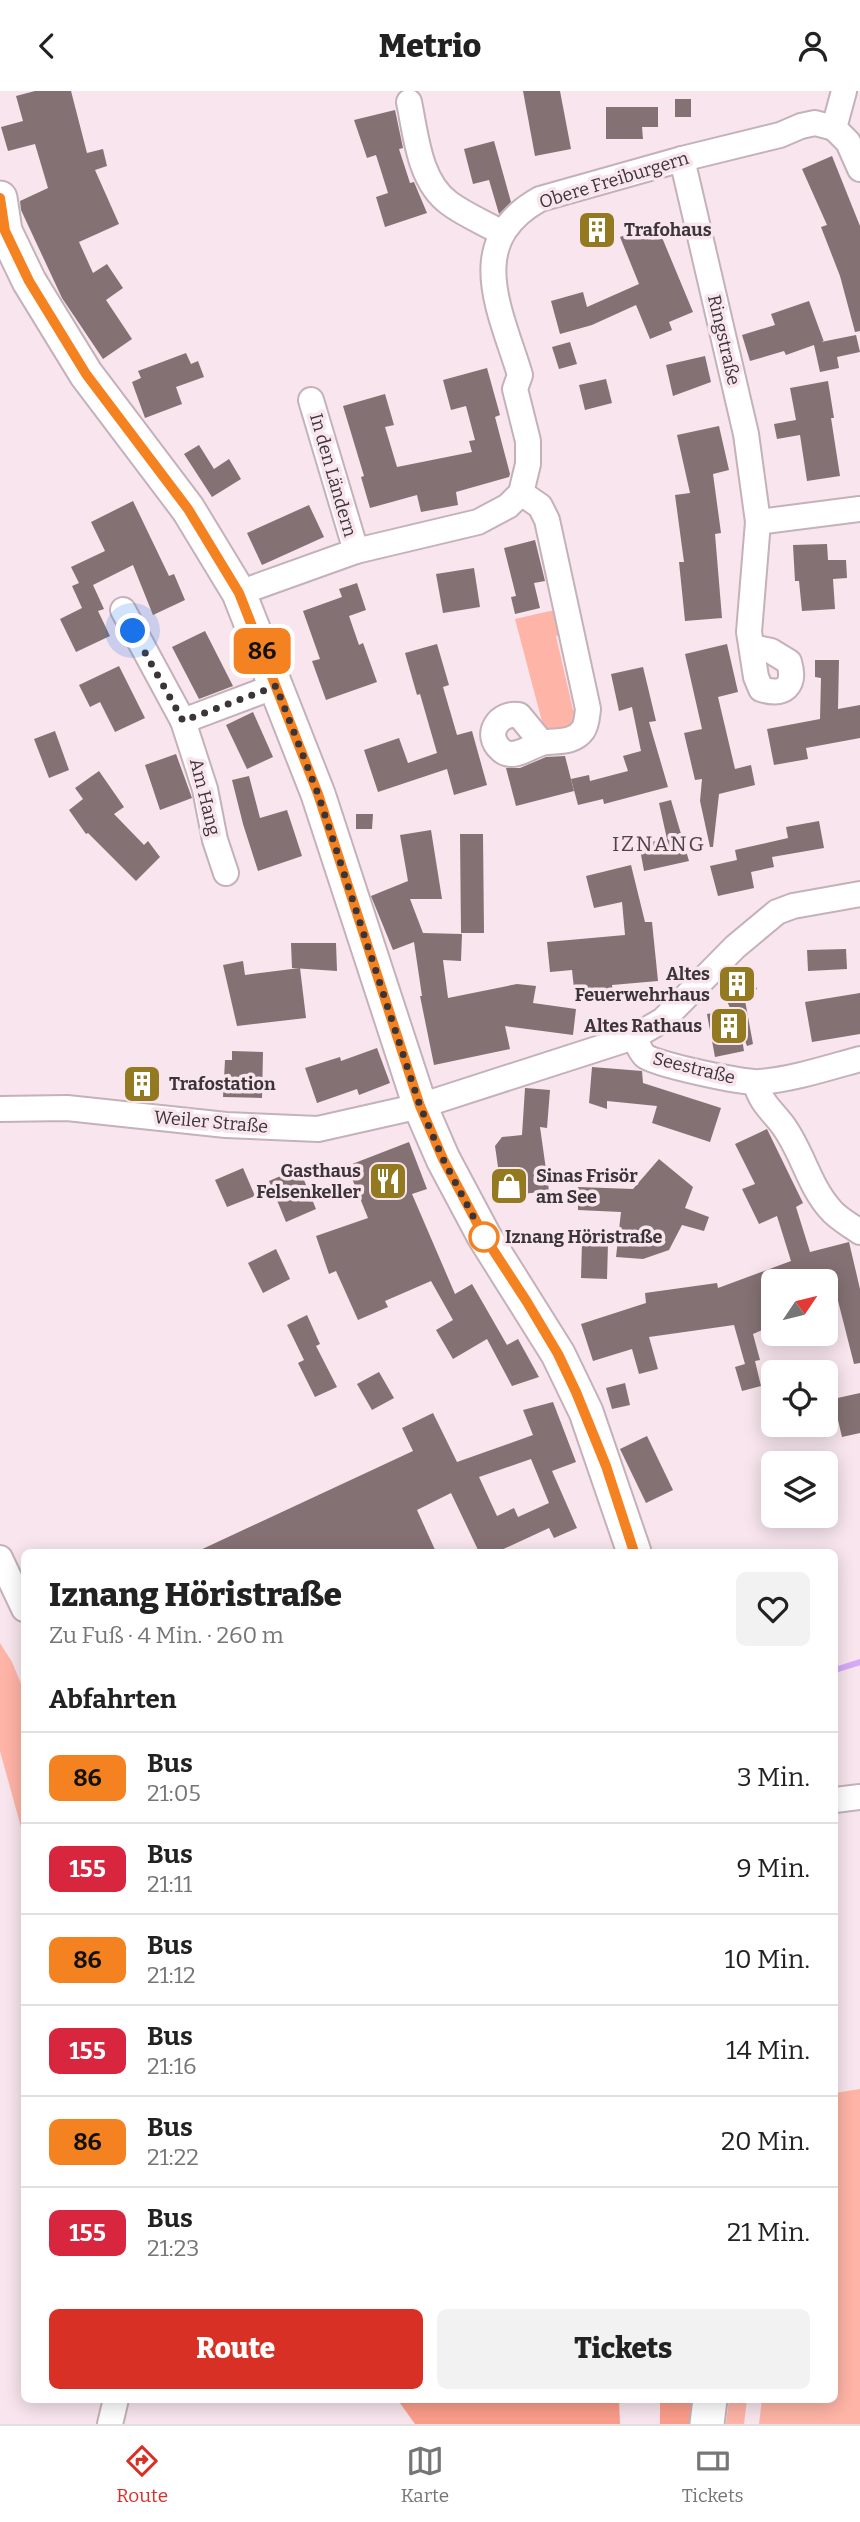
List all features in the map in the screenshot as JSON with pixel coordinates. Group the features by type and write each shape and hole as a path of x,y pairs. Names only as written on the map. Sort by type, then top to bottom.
{"main road":[{"path":"0,198 3,231 29,281 86,374 188,509 239,593 318,794 420,1106 443,1159 484,1236 558,1354 586,1412 628,1547"},
{"path":"707,2424 710,2403"}],"street":[{"path":"845,91 834,128 848,142 860,169"},
{"path":"409,102 420,155 428,178 447,202 502,233"},
{"name":"Obere Freiburgern","path":"521,493 528,464 528,441 515,389 520,375 494,288 492,269 495,250 502,233 525,208 540,199 780,135 801,126 815,123 834,128"},
{"name":"Ringstraße","path":"682,159 746,434 758,523 750,624 752,647"},
{"name":"In den Ländern","path":"311,400 356,551"},
{"path":"239,593 356,551 478,522 508,506 521,493 540,506 547,520 588,709 587,723 583,731 568,740 542,743"},
{"path":"758,523 860,509"},
{"name":"Am Hang","path":"123,610 183,721 205,789 215,840 226,873"},
{"path":"183,721 276,686"},
{"path":"634,1037 663,1020 735,947 778,912 793,906 860,894"},
{"name":"Seestraße","path":"420,1106 634,1037 645,1056 656,1061 756,1083 790,1078 860,1059"},
{"path":"756,1083 764,1103 784,1126 799,1151 812,1182 830,1210 860,1232"},
{"name":"Weiler Straße","path":"0,1109 67,1108 226,1125 318,1129 420,1106"},
{"path":"0,1558 21,1603"},
{"path":"838,1800 860,1797"},
{"path":"110,2424 115,2403"}],"shaded area":[{"path":"559,609 565,633 556,636 573,710 582,709 577,724 557,734 544,729 515,619"},
{"path":"0,1643 21,1684 21,1827 0,1751"},
{"path":"860,2089 860,2424 759,2424 762,2403 838,2403 838,2093"},
{"path":"400,2403 619,2403 620,2424 415,2424"},
{"path":"660,2403 693,2403 690,2424 660,2424"},
{"path":"729,2403 747,2403 744,2424 726,2424"}],"building":[{"path":"35,91 71,91 87,153 103,149 107,166 95,170 119,224 79,242 93,273 107,264 123,288 106,300 132,339 103,359 62,298 21,210 20,201 48,188 35,144 8,151 1,127 23,121 16,96"},
{"path":"523,91 560,91 571,149 535,156"},
{"path":"675,99 691,99 691,117 675,117"},
{"path":"606,107 658,107 658,127 642,127 643,139 606,139"},
{"path":"395,110 403,148 399,149 410,183 414,182 427,213 385,227 376,197 388,193 376,155 367,158 354,120"},
{"path":"494,141 511,202 499,214 489,180 473,184 464,149"},
{"path":"832,156 860,226 860,331 855,332 840,276 821,227 827,225 802,169"},
{"path":"656,223 693,312 669,322 672,330 650,339 636,305 592,325 560,334 551,301 583,292 587,307 639,284 620,237"},
{"path":"809,301 824,341 856,335 860,352 837,357 839,368 820,372 814,345 786,355 784,351 750,361 742,335 775,325 771,314"},
{"path":"570,342 577,364 559,369 552,347"},
{"path":"186,353 191,364 198,361 204,377 176,387 182,404 145,418 132,382 141,378 138,371"},
{"path":"705,356 711,382 673,396 666,365"},
{"path":"487,368 500,415 495,417 509,477 456,492 458,505 421,512 417,495 370,508 361,477 364,476 343,406 385,394 394,425 385,427 397,467 472,452 469,441 475,440 466,406 451,410 443,380"},
{"path":"606,379 612,403 585,410 579,385"},
{"path":"828,381 840,476 807,481 800,435 777,439 774,424 796,420 790,388"},
{"path":"719,426 729,470 713,474 721,533 715,534 722,618 685,621 679,562 684,562 675,495 690,493 677,435"},
{"path":"199,445 214,469 229,459 241,479 212,497 184,454"},
{"path":"133,501 169,576 174,574 185,600 153,615 133,565 93,585 104,609 98,611 110,636 76,652 60,619 82,608 72,586 79,583 71,567 105,551 91,522"},
{"path":"309,505 324,537 262,565 247,533"},
{"path":"535,540 545,581 534,583 540,608 515,614 511,597 516,596 504,548"},
{"path":"827,544 828,560 846,560 847,578 833,579 835,609 802,611 799,581 795,581 793,545"},
{"path":"474,568 480,607 443,613 436,574"},
{"path":"357,583 366,610 349,616 359,645 363,643 377,682 326,700 312,661 320,659 303,611 342,597 339,589"},
{"path":"205,631 233,686 199,699 172,647"},
{"path":"437,644 449,685 443,687 457,735 472,731 487,785 454,795 447,769 378,792 364,750 399,738 408,763 437,753 405,653"},
{"path":"727,644 738,692 718,697 735,769 751,765 755,785 719,794 713,847 710,847 700,801 702,779 695,780 684,733 702,729 685,654"},
{"path":"815,660 839,660 838,709 860,705 860,738 806,748 808,759 774,765 767,729 820,719 821,678 815,677"},
{"path":"119,666 145,718 115,732 100,702 90,707 79,685"},
{"path":"643,667 656,721 649,722 668,787 604,804 603,799 578,805 571,779 589,775 590,781 628,771 623,756 641,751 632,707 619,711 611,674"},
{"path":"253,712 273,757 247,769 226,725"},
{"path":"55,731 69,770 49,778 34,739"},
{"path":"176,754 192,798 160,810 145,765"},
{"path":"565,756 574,791 516,806 506,768 520,768 546,757"},
{"path":"99,771 124,807 114,814 144,845 148,841 160,857 136,881 86,834 69,810 83,799 75,788"},
{"path":"249,776 260,818 287,810 302,856 258,871 232,780"},
{"path":"671,800 689,861 644,871 639,844 667,839 659,803"},
{"path":"356,814 373,814 372,829 356,829"},
{"path":"819,821 824,848 772,857 774,867 751,872 754,888 718,896 710,866 737,860 735,850 788,838 786,827"},
{"path":"431,830 442,899 410,899 423,933 462,934 461,961 443,960 448,998 517,984 536,986 533,1003 576,1009 573,1035 505,1026 510,1049 434,1065 420,996 414,942 393,950 371,896 408,881 400,835"},
{"path":"460,834 483,834 484,933 461,933"},
{"path":"631,865 645,922 652,922 658,981 612,985 613,995 575,998 572,970 550,972 547,942 625,935 622,902 594,908 586,876"},
{"path":"291,943 336,943 337,971 292,968"},
{"path":"846,949 847,969 808,971 807,950"},
{"path":"243,961 245,975 300,968 306,1018 237,1026 223,965"},
{"name":"Altes Rathaus","path":"746,966 757,989 744,995 753,1044 747,1046 744,1038 744,1051 715,1057 707,1014 731,1010 719,984 729,974"},
{"path":"860,993 860,1034 812,1042 805,1002"},
{"path":"377,1048 390,1083 359,1095 357,1089 317,1103 305,1068 340,1057 341,1061"},
{"path":"232,1051 263,1052 262,1098 223,1097 225,1060 232,1060"},
{"path":"592,1067 642,1071 643,1083 721,1108 710,1142 652,1123 657,1106 607,1101 607,1109 589,1103"},
{"path":"525,1088 550,1090 547,1128 540,1127 549,1191 513,1195 501,1188 495,1146 502,1137 522,1135"},
{"path":"767,1129 803,1203 796,1207 810,1252 849,1242 860,1289 860,1363 854,1364 838,1301 838,1269 769,1269 791,1261 777,1216 759,1224 742,1189 755,1184 735,1144"},
{"path":"409,1142 427,1189 412,1194 455,1294 472,1284 507,1345 518,1339 539,1377 512,1386 487,1339 453,1359 436,1330 453,1320 431,1281 385,1301 388,1307 358,1320 336,1271 329,1274 316,1236 368,1218 347,1166"},
{"path":"659,1159 693,1187 685,1208 709,1217 704,1231 682,1225 669,1250 643,1259 616,1257 621,1212 578,1210 578,1187 633,1189"},
{"path":"243,1168 255,1196 227,1207 215,1180"},
{"path":"299,1168 316,1209 286,1222 269,1181"},
{"path":"582,1242 608,1243 607,1279 581,1278"},
{"path":"276,1249 290,1279 263,1293 248,1263"},
{"path":"761,1272 761,1331 753,1334 760,1360 755,1361 761,1386 742,1391 735,1367 745,1364 734,1325 649,1337 658,1369 639,1374 632,1349 593,1361 581,1324 646,1303 645,1293 717,1283 718,1288"},
{"path":"307,1315 320,1344 316,1346 337,1387 315,1397 298,1363 304,1360 287,1325"},
{"path":"379,1372 394,1398 372,1410 357,1384"},
{"path":"625,1383 630,1405 612,1409 606,1388"},
{"path":"860,1393 860,1433 842,1437 838,1420 838,1398"},
{"path":"553,1402 576,1462 552,1471 577,1528 554,1538 549,1528 504,1549 478,1549 451,1493 417,1510 435,1549 202,1549 413,1451 402,1428 433,1413 457,1462 533,1435 523,1410","holes":["531,1459 549,1503 518,1517 514,1508 497,1516 479,1477"]},
{"path":"647,1436 673,1490 646,1503 620,1449"}],"waterway":[{"path":"838,1669 860,1662"}],"bus line":[{"name":"86","path":"0,198 5,231 29,281 86,374 188,509 239,593 318,794 420,1106 443,1159 484,1236 558,1354 586,1412 633,1549"}],"place":[{"name":"Trafohaus","path":"597,230"},
{"name":"Altes Feuerwehrhaus","path":"737,984"},
{"name":"Altes Rathaus","path":"729,1026"},
{"name":"Trafostation","path":"142,1084"},
{"name":"Gasthaus Felsenkeller","path":"388,1181"},
{"name":"Sinas Frisör am See","path":"509,1186"},
{"name":"Iznang Höristraße","path":"484,1237"}],"district":[{"name":"IZNANG","path":"659,844"}],"route":[{"path":"133,631 183,721 276,686 318,794 420,1106 443,1159 484,1237"}]}
